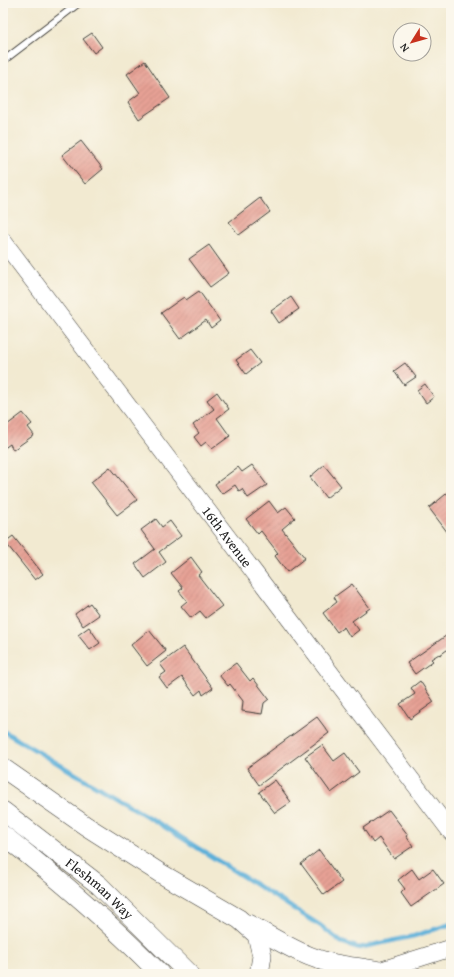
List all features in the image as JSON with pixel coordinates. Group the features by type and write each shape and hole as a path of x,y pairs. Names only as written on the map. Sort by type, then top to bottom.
{"main road":[{"path":"3,768 86,826 160,873 239,919 298,950 317,958 373,973"},
{"name":"Fleshman Way","path":"3,811 99,885 189,974"},
{"name":"Fleshman Way","path":"3,835 58,878 144,957 160,974"},
{"path":"58,878 144,974"},
{"path":"239,919 257,935 262,956 259,974"}],"street":[{"name":"16th Avenue","path":"3,241 451,832"},
{"path":"373,973 451,948"}],"lane":[{"path":"3,60 79,3"}],"building":[{"path":"92,33 102,47 94,53 83,39"},
{"path":"145,61 170,98 139,119 128,102 140,93 127,74"},
{"path":"81,141 103,169 85,184 62,155"},
{"path":"260,198 270,212 239,235 229,222"},
{"path":"209,245 229,273 210,287 189,259"},
{"path":"199,291 220,321 211,328 206,320 180,339 161,313 184,297 186,300"},
{"path":"291,297 299,309 279,323 271,311"},
{"path":"250,350 260,363 246,374 236,360"},
{"path":"405,363 416,377 404,385 394,371"},
{"path":"425,384 434,397 426,403 417,390"},
{"path":"217,392 229,409 217,418 230,436 212,449 206,442 201,446 194,437 199,433 193,425 214,409 207,400"},
{"path":"23,413 32,424 28,427 34,435 13,450 10,444 3,449 3,428"},
{"path":"252,465 267,485 248,498 242,489 239,491 235,485 222,494 215,484 238,467 242,472"},
{"path":"324,465 341,486 326,498 310,477"},
{"path":"110,467 137,500 117,515 91,482"},
{"path":"451,490 451,537 429,508"},
{"path":"269,501 278,513 286,507 295,518 282,529 305,558 287,572 275,556 278,553 261,531 258,534 246,519"},
{"path":"156,519 162,527 170,521 181,536 159,552 166,562 145,578 135,564 155,549 141,530"},
{"path":"13,536 43,574 35,580 5,542"},
{"path":"191,557 202,572 198,575 222,606 206,618 200,611 191,618 181,606 187,601 179,591 183,588 171,573"},
{"path":"352,584 370,608 352,621 359,630 350,637 344,627 337,632 323,613 337,602 334,597"},
{"path":"90,603 99,615 83,626 75,614"},
{"path":"89,627 100,643 90,650 78,635"},
{"path":"149,630 166,651 147,666 131,645"},
{"path":"450,633 451,647 440,655 439,654 431,659 433,661 415,674 407,663"},
{"path":"183,647 213,688 203,695 201,690 195,695 182,677 167,688 159,677 166,672 160,664"},
{"path":"236,663 250,681 253,678 269,699 264,703 262,714 242,711 243,701 230,684 228,686 219,675"},
{"path":"420,681 434,702 410,719 400,704 415,694 411,688"},
{"path":"317,717 329,733 259,785 247,768"},
{"path":"322,745 334,761 345,753 359,772 331,793 305,757"},
{"path":"275,780 291,802 275,813 259,792"},
{"path":"389,810 408,835 406,836 413,846 394,859 379,838 373,843 363,828"},
{"path":"319,850 342,882 324,895 301,864"},
{"path":"412,869 419,879 433,869 444,884 411,907 401,893 405,889 398,880"}],"waterway":[{"path":"3,731 160,824 321,926 341,942 359,948 414,936 451,924"}]}
